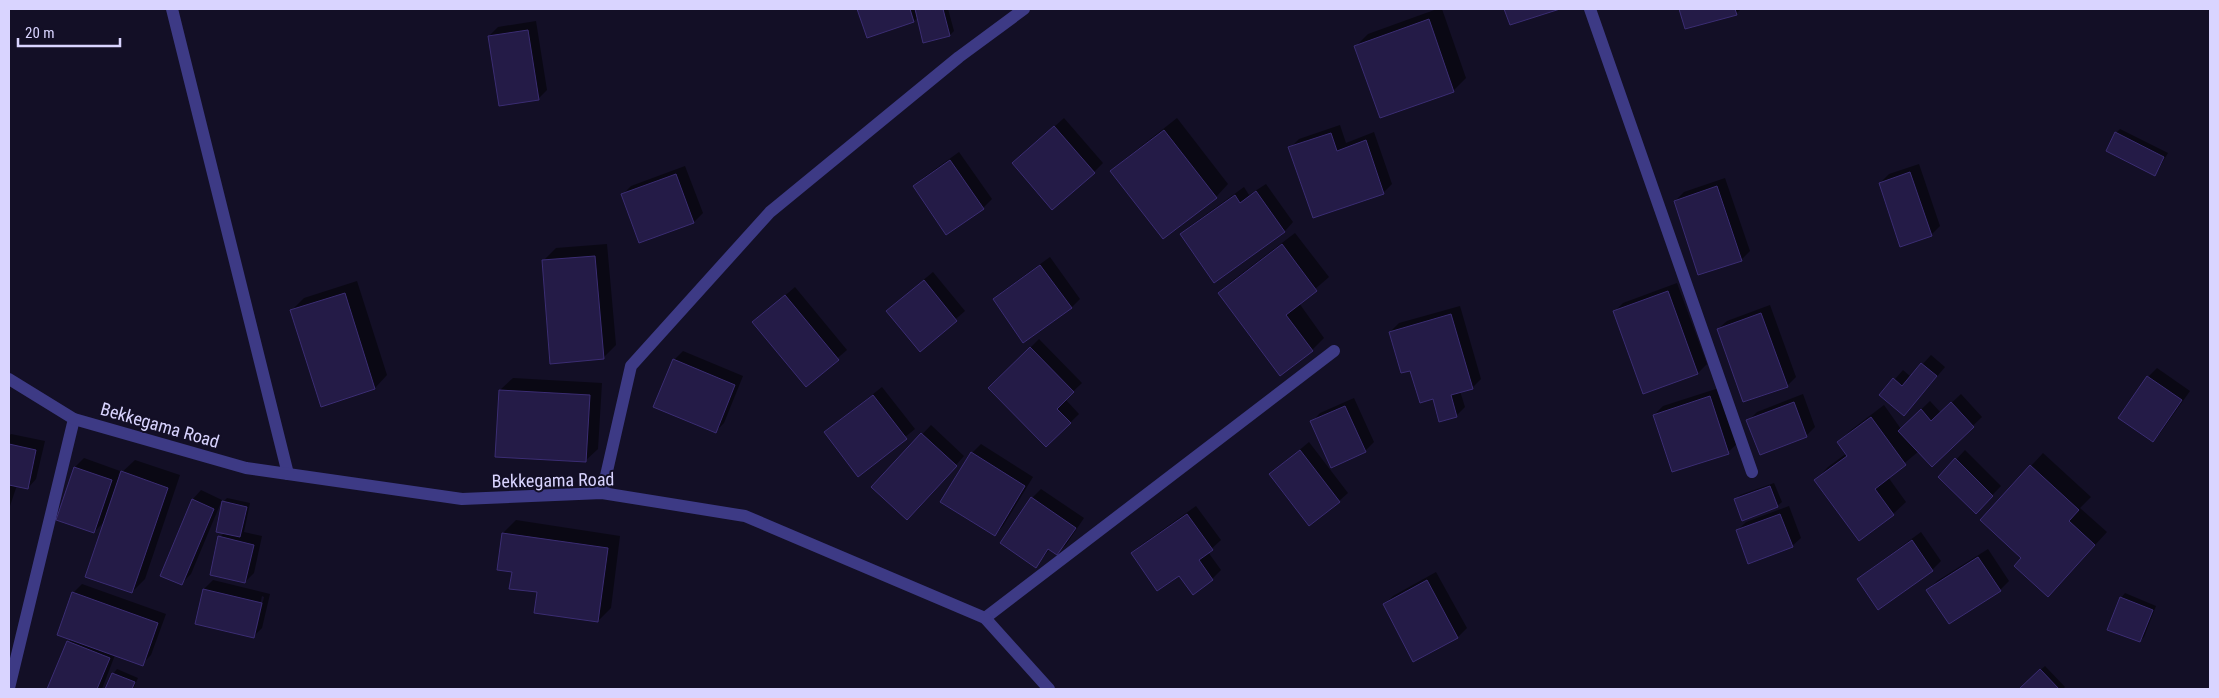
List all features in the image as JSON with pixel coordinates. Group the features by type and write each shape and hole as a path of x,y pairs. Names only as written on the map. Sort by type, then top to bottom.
{"street":[{"path":"172,9 288,474"},
{"path":"602,492 631,366 770,212 959,58 1024,9"},
{"path":"1590,9 1752,472"},
{"path":"985,618 1334,351"},
{"name":"Bekkegama Road","path":"9,379 74,419 246,468 462,499 602,492 745,516 985,618 1049,689"},
{"path":"9,688 74,419"}],"building":[{"path":"857,9 910,9 914,22 867,38"},
{"path":"915,9 943,9 950,36 923,43"},
{"path":"1504,9 1560,9 1510,25"},
{"path":"1679,9 1735,9 1737,15 1685,29"},
{"path":"1429,19 1454,92 1380,118 1354,46"},
{"path":"528,30 539,100 499,106 488,36"},
{"path":"1054,126 1095,173 1052,210 1012,163"},
{"path":"1164,130 1217,198 1163,239 1110,171"},
{"path":"2115,132 2164,157 2155,176 2106,151"},
{"path":"1331,133 1337,151 1366,140 1384,194 1313,218 1288,147"},
{"path":"950,160 984,209 946,235 913,186"},
{"path":"1910,172 1932,236 1900,247 1879,183"},
{"path":"676,174 694,223 639,243 621,194"},
{"path":"1717,186 1742,261 1698,275 1674,201"},
{"path":"1256,191 1285,232 1214,283 1180,234 1235,195 1240,203"},
{"path":"1282,244 1317,291 1286,315 1313,351 1280,376 1218,293"},
{"path":"595,256 604,359 550,364 542,260"},
{"path":"1040,265 1072,308 1023,343 993,299"},
{"path":"924,280 957,321 920,352 886,311"},
{"path":"1668,291 1698,374 1643,394 1613,311"},
{"path":"345,293 375,389 321,407 290,310"},
{"path":"785,295 839,360 806,387 752,322"},
{"path":"1761,313 1788,387 1743,402 1717,329"},
{"path":"1451,314 1473,389 1451,395 1457,417 1439,422 1433,399 1420,403 1410,371 1401,373 1389,332"},
{"path":"1030,347 1074,392 1057,409 1071,423 1046,447 988,388"},
{"path":"673,359 735,385 716,433 653,407"},
{"path":"1921,363 1937,376 1904,416 1879,395 1893,378 1902,386"},
{"path":"2147,376 2182,400 2153,442 2118,418"},
{"path":"499,390 590,395 586,462 495,457"},
{"path":"873,395 907,439 858,477 824,432"},
{"path":"1710,396 1729,454 1672,472 1653,415"},
{"path":"1794,402 1807,437 1760,455 1746,420"},
{"path":"1951,402 1974,427 1932,467 1898,431 1921,409 1931,421"},
{"path":"1345,406 1366,452 1331,468 1310,421"},
{"path":"1871,417 1906,465 1875,489 1894,515 1859,541 1814,480 1847,456 1837,442"},
{"path":"921,433 957,466 907,520 871,487"},
{"path":"9,444 36,450 28,489 9,485"},
{"path":"1300,450 1340,502 1309,526 1269,474"},
{"path":"971,452 1025,486 995,536 940,502"},
{"path":"1955,458 1993,496 1976,514 1938,477"},
{"path":"2030,465 2079,510 2069,521 2095,545 2048,597 2014,566 2021,558 1980,520"},
{"path":"74,467 112,480 94,533 56,520"},
{"path":"121,471 168,488 132,593 85,577"},
{"path":"1770,486 1778,507 1742,521 1734,499"},
{"path":"1031,497 1076,528 1057,555 1048,549 1036,568 1000,543"},
{"path":"192,499 214,509 182,585 160,576"},
{"path":"222,501 247,507 240,537 216,532"},
{"path":"1187,514 1213,550 1199,560 1213,580 1193,595 1179,576 1157,591 1131,553"},
{"path":"1780,514 1793,547 1748,564 1736,530"},
{"path":"502,533 608,548 598,622 534,613 537,592 509,589 512,572 497,570"},
{"path":"218,536 254,545 245,583 210,575"},
{"path":"1912,540 1933,571 1878,610 1857,579"},
{"path":"1978,557 2001,591 1949,624 1926,590"},
{"path":"1427,580 1458,638 1413,662 1383,604"},
{"path":"203,589 262,603 254,638 195,624"},
{"path":"72,592 158,623 143,666 57,635"},
{"path":"2120,597 2153,610 2140,642 2107,630"},
{"path":"67,641 110,658 97,689 47,689"},
{"path":"2040,669 2059,689 2019,689"},
{"path":"112,673 135,682 132,689 105,689"}]}
